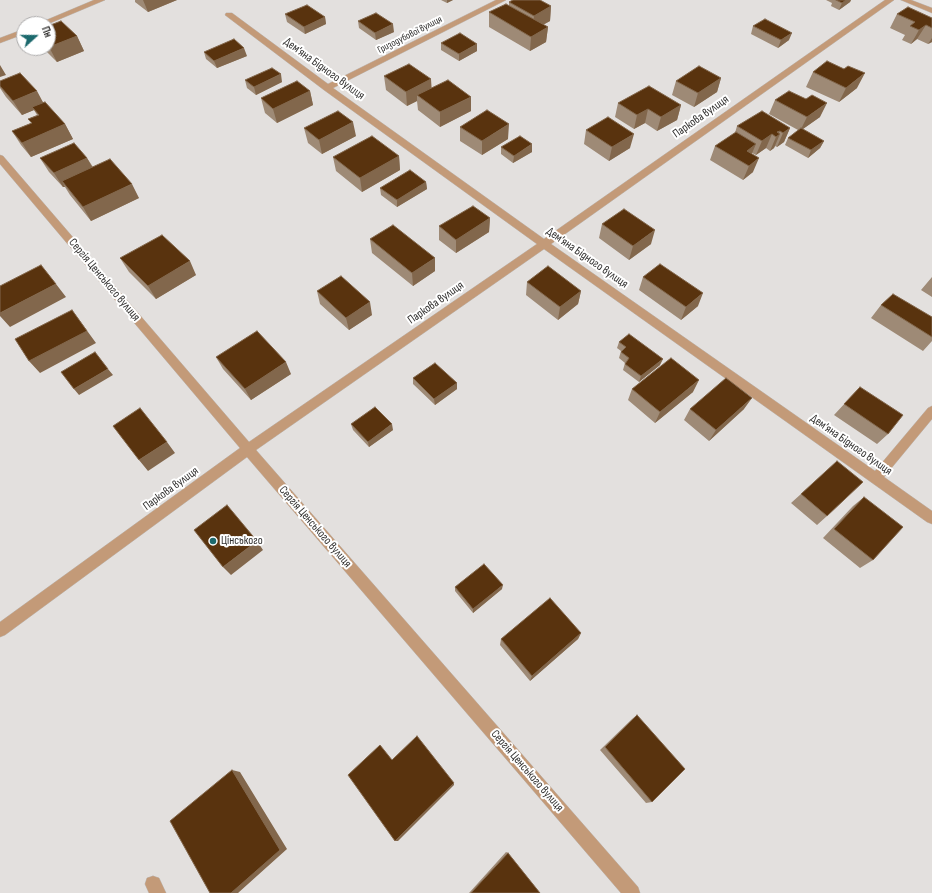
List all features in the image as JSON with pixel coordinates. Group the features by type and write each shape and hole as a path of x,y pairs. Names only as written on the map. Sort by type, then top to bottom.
{"street":[{"path":"56,18 101,0"},
{"name":"Гризодубової вулиця","path":"327,88 502,0"},
{"name":"Паркова вулиця","path":"0,630 248,449 544,244 890,0"},
{"path":"905,0 932,11"},
{"name":"Дем’яна Бідного вулиця","path":"229,15 327,88 544,244 932,518"},
{"path":"0,40 16,34"},
{"name":"Сергія Ценського вулиця","path":"0,158 248,449 632,893"},
{"path":"876,478 932,411"}],"building":[{"path":"513,0 540,0 551,6 534,16 509,2"},
{"path":"836,0 846,0 842,3"},
{"path":"506,4 548,27 531,37 489,12"},
{"path":"307,5 325,17 304,27 285,14"},
{"path":"908,7 932,18 932,28 926,25 919,30 910,26 915,22 897,14"},
{"path":"376,13 393,24 375,33 358,21"},
{"path":"765,19 792,33 781,40 753,26"},
{"path":"61,21 77,36 56,44 56,23"},
{"path":"460,33 477,44 459,54 441,43"},
{"path":"234,39 244,48 214,61 204,52"},
{"path":"827,61 844,69 848,66 865,73 846,88 813,72"},
{"path":"409,64 431,79 406,92 384,76"},
{"path":"699,66 721,78 698,93 676,81"},
{"path":"272,68 281,74 254,87 245,80"},
{"path":"20,73 37,91 13,101 0,86 0,81"},
{"path":"448,80 471,97 440,112 417,95"},
{"path":"297,81 310,91 273,109 261,98"},
{"path":"649,86 681,105 661,117 648,109 637,115 618,103"},
{"path":"789,91 806,99 812,95 827,103 807,117 775,100"},
{"path":"45,102 65,124 22,143 12,131 32,123 28,119 39,115 32,107"},
{"path":"487,110 509,124 482,141 460,127"},
{"path":"338,111 353,122 319,140 304,128"},
{"path":"762,111 790,128 783,133 780,131 777,132 780,134 776,137 772,134 762,141 737,126"},
{"path":"608,117 634,134 612,147 586,130"},
{"path":"801,128 824,141 811,150 788,138"},
{"path":"736,132 756,144 747,151 759,158 749,166 715,146"},
{"path":"372,136 399,156 360,178 333,157"},
{"path":"520,136 532,144 514,156 501,147"},
{"path":"74,143 87,158 54,173 40,158"},
{"path":"110,159 132,184 83,207 62,181"},
{"path":"410,170 426,182 397,200 380,188"},
{"path":"473,206 490,218 456,240 439,226"},
{"path":"624,209 655,230 633,246 602,224"},
{"path":"393,225 435,258 412,273 370,239"},
{"path":"162,235 190,261 148,286 120,258"},
{"path":"660,264 703,293 686,307 643,277"},
{"path":"41,265 56,284 0,313 0,286"},
{"path":"548,266 581,291 560,307 527,282"},
{"path":"341,276 370,302 346,318 317,291"},
{"path":"893,294 932,317 932,337 881,305"},
{"path":"72,310 87,331 29,361 15,339"},
{"path":"257,331 286,362 245,389 216,357"},
{"path":"629,334 663,359 641,376 625,364 629,358 621,352 626,347 619,342"},
{"path":"95,352 108,369 74,389 61,372"},
{"path":"671,358 699,380 660,412 632,389"},
{"path":"435,363 457,383 434,399 413,378"},
{"path":"726,378 752,398 716,430 690,409"},
{"path":"860,387 903,415 888,434 844,404"},
{"path":"375,407 392,424 368,442 351,424"},
{"path":"140,408 167,442 139,460 113,426"},
{"path":"837,461 863,482 827,516 801,494"},
{"path":"864,497 903,527 873,560 834,529"},
{"path":"227,505 257,541 223,567 194,530"},
{"path":"484,564 503,585 473,609 455,587"},
{"path":"550,598 581,633 532,676 501,639"},
{"path":"637,715 685,769 652,802 605,747"},
{"path":"417,736 454,783 395,841 348,775 380,745 392,760"},
{"path":"232,770 280,850 231,893 210,893 170,821"},
{"path":"508,853 540,893 471,893"}],"place":[{"name":"Цінського","path":"213,541"}]}
